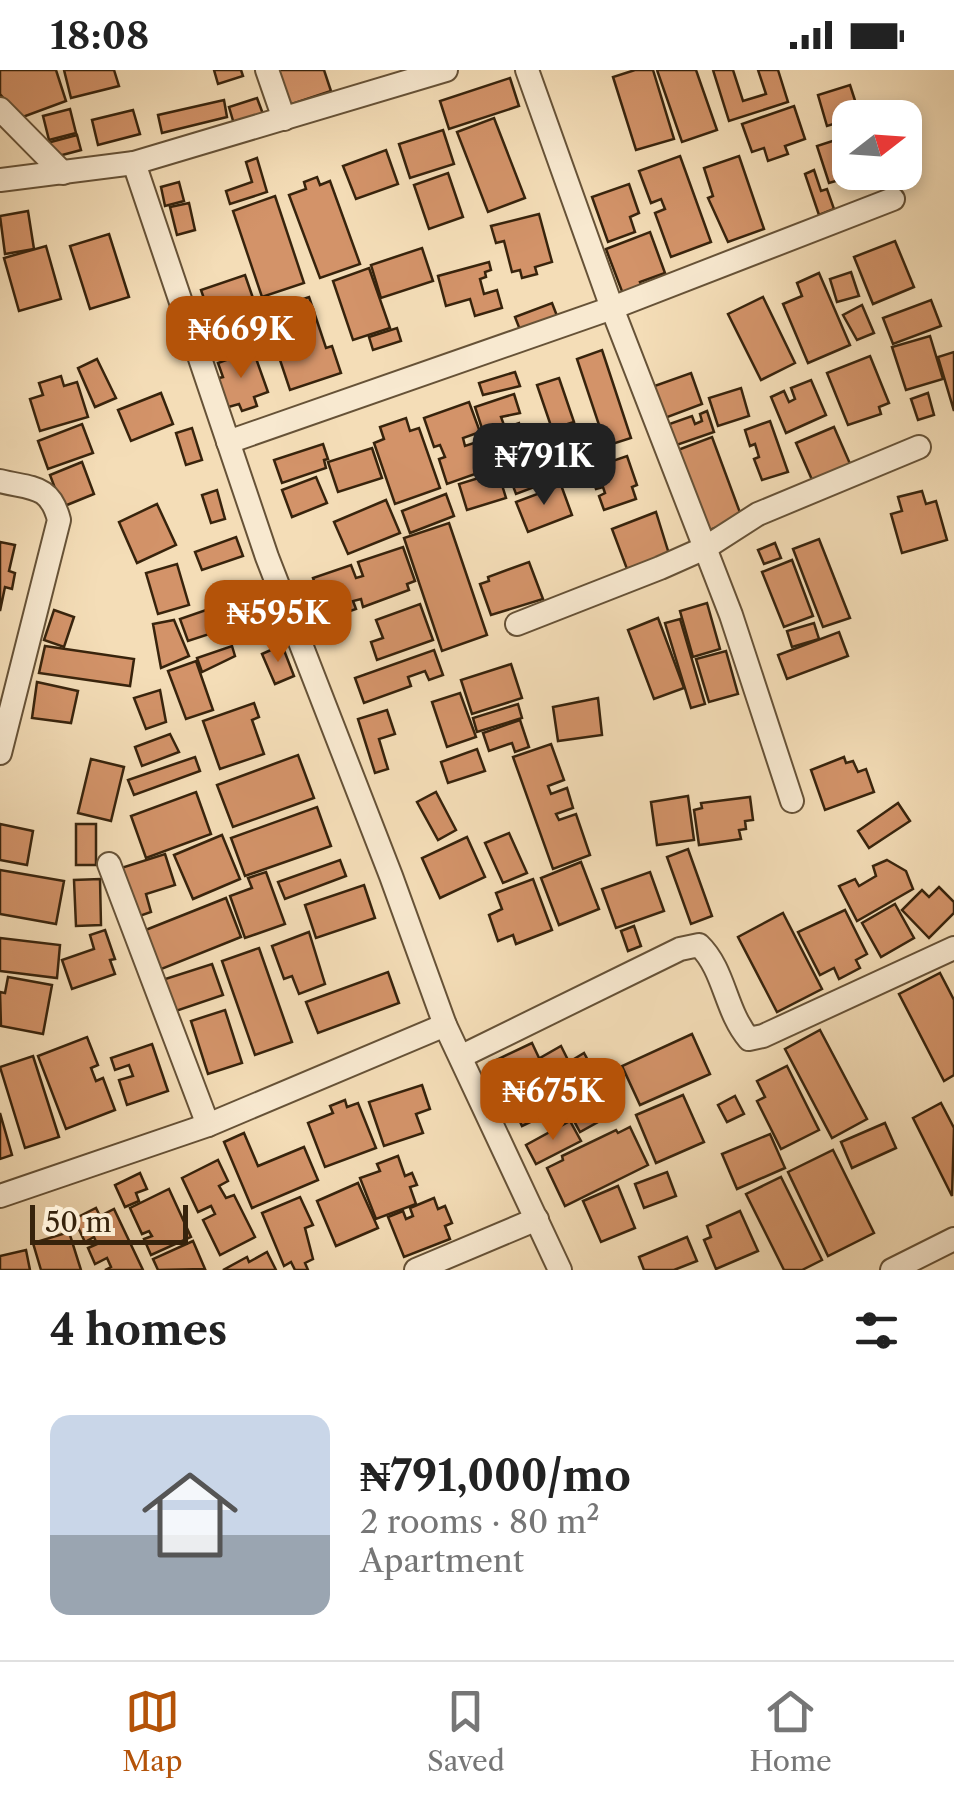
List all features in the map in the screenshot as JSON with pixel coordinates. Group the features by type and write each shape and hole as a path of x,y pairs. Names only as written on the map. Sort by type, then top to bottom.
{"street":[{"path":"267,70 284,119"},
{"path":"0,180 134,163 446,70"},
{"path":"527,70 612,308 731,616 792,801"},
{"path":"0,109 64,173"},
{"path":"134,163 267,557 392,876 445,1025 560,1270"},
{"path":"228,442 612,308 894,199"},
{"path":"517,624 705,548 758,514 919,447"},
{"path":"0,481 44,490 55,504 59,520 0,753"},
{"path":"109,864 208,1125"},
{"path":"462,1056 680,949 698,946 711,956 739,1027 749,1038 763,1036 954,948"},
{"path":"0,1196 208,1125 445,1025"},
{"path":"416,1270 536,1219"},
{"path":"892,1270 954,1239"}],"building":[{"path":"0,70 56,70 66,101 20,118 0,94"},
{"path":"64,70 114,70 119,86 71,98"},
{"path":"214,70 241,70 243,76 218,84"},
{"path":"277,70 324,70 331,91 289,105"},
{"path":"635,70 653,70 674,139 636,150 613,77"},
{"path":"657,70 696,70 717,130 682,142"},
{"path":"713,70 733,70 743,101 766,94 758,70 778,70 788,102 729,121"},
{"path":"510,78 519,106 449,129 440,101"},
{"path":"850,85 855,100 832,100 832,124 827,126 818,95"},
{"path":"257,98 263,114 234,124 229,107"},
{"path":"224,100 227,117 162,133 158,115"},
{"path":"794,106 805,139 785,146 788,154 768,161 764,148 752,152 742,124"},
{"path":"70,109 76,133 49,140 43,116"},
{"path":"133,110 140,134 98,145 92,120"},
{"path":"494,118 525,198 488,212 457,132"},
{"path":"443,130 454,164 410,178 399,144"},
{"path":"77,135 81,150 51,158 47,143"},
{"path":"832,141 832,182 829,183 817,146"},
{"path":"386,150 398,184 356,199 343,166"},
{"path":"680,156 711,242 671,257 655,213 665,209 661,199 651,203 639,171"},
{"path":"739,156 764,229 728,242 708,198 713,196 704,168"},
{"path":"257,158 267,192 230,204 226,191 252,182 246,162"},
{"path":"814,170 821,191 827,189 834,209 819,215 805,174"},
{"path":"448,173 463,217 429,229 414,185"},
{"path":"317,177 320,185 330,181 360,264 320,278 289,195 306,189 304,182"},
{"path":"179,182 184,201 165,206 161,187"},
{"path":"629,184 639,213 630,217 635,232 608,242 592,197"},
{"path":"275,196 304,283 262,297 233,211"},
{"path":"189,203 195,230 177,235 170,207"},
{"path":"28,211 34,249 5,254 0,216"},
{"path":"539,214 552,262 535,267 537,274 522,278 520,270 512,272 504,241 496,243 491,226"},
{"path":"650,232 665,273 640,282 642,287 623,294 606,249"},
{"path":"109,234 129,297 90,309 70,246"},
{"path":"895,241 914,287 873,304 854,257"},
{"path":"46,246 61,299 19,311 4,258"},
{"path":"422,248 433,281 381,298 371,265"},
{"path":"489,262 491,270 480,279 484,294 497,290 502,308 475,316 470,299 446,306 438,276"},
{"path":"369,268 390,328 353,340 333,281"},
{"path":"851,272 859,296 837,302 830,279"},
{"path":"819,273 850,345 808,363 783,304 802,296 797,283"},
{"path":"245,275 254,301 210,316 201,290"},
{"path":"309,297 326,348 332,346 341,373 290,390 264,312"},
{"path":"763,297 795,363 761,380 728,314"},
{"path":"931,300 941,326 893,344 883,318"},
{"path":"552,303 559,321 522,335 515,317"},
{"path":"862,305 874,333 857,340 843,315"},
{"path":"259,312 268,341 223,355 214,326"},
{"path":"397,328 401,341 373,350 369,337"},
{"path":"930,336 943,379 906,390 892,347"},
{"path":"253,350 268,392 254,397 257,406 242,411 239,404 225,408 215,379 223,377 218,363"},
{"path":"602,350 631,438 606,446 577,359"},
{"path":"954,352 954,411 938,357"},
{"path":"870,356 889,403 879,407 881,414 848,425 827,373"},
{"path":"97,359 116,398 95,407 78,368"},
{"path":"515,372 520,386 483,395 479,383"},
{"path":"691,373 702,404 657,421 646,389"},
{"path":"61,376 64,386 77,382 88,417 40,431 30,399 43,395 39,383"},
{"path":"559,378 574,422 552,429 537,385"},
{"path":"811,380 826,415 786,433 771,397 784,391 789,402 795,399 791,388"},
{"path":"741,388 749,416 718,426 709,398"},
{"path":"161,393 173,424 131,441 118,410"},
{"path":"928,393 934,415 918,420 911,399"},
{"path":"514,394 520,413 501,417 505,428 519,423 524,440 489,450 475,407"},
{"path":"469,402 480,432 463,438 465,446 483,440 492,468 447,484 439,459 445,457 440,445 434,447 424,418"},
{"path":"707,411 714,432 668,448 661,427 692,416 695,424 702,421 700,414"},
{"path":"406,418 410,431 419,428 440,488 395,504 374,443 384,439 380,427"},
{"path":"770,421 788,472 762,480 754,459 759,457 755,444 750,446 745,430"},
{"path":"82,424 93,453 48,469 38,441"},
{"path":"834,427 851,466 813,482 796,443"},
{"path":"192,428 202,460 186,465 176,433"},
{"path":"536,437 553,480 516,494 500,451"},
{"path":"712,437 742,518 707,531 670,453"},
{"path":"323,444 328,459 324,460 326,468 282,483 274,460"},
{"path":"372,448 382,478 338,492 328,462"},
{"path":"627,456 637,485 632,487 636,499 604,510 599,496 605,493 603,487 596,489 589,469"},
{"path":"82,462 94,494 62,507 50,475"},
{"path":"498,472 506,498 467,510 459,484"},
{"path":"316,477 327,503 292,517 282,490"},
{"path":"561,485 572,515 528,532 516,502"},
{"path":"217,490 225,519 211,523 202,495"},
{"path":"922,491 926,504 936,501 947,540 902,553 891,514 902,511 898,497"},
{"path":"446,494 454,516 410,533 402,511"},
{"path":"386,500 400,533 348,554 334,522"},
{"path":"157,504 176,545 137,563 119,522"},
{"path":"656,512 669,554 627,569 612,529"},
{"path":"449,523 487,635 442,651 404,538"},
{"path":"236,537 243,556 202,570 195,552"},
{"path":"819,539 850,618 823,627 793,549"},
{"path":"0,542 15,545 9,571 15,573 12,589 5,587 0,611"},
{"path":"775,543 781,558 764,564 758,550"},
{"path":"403,547 415,581 407,584 409,590 363,607 361,599 353,601 356,609 327,619 313,578 351,565 356,578 363,576 358,562"},
{"path":"792,560 813,616 784,627 762,572"},
{"path":"529,562 543,599 491,615 480,584 489,581 488,577"},
{"path":"177,564 189,605 158,614 146,573"},
{"path":"232,601 240,624 188,641 180,619"},
{"path":"707,603 720,649 693,657 680,611"},
{"path":"420,604 433,640 377,660 371,642 383,638 376,620"},
{"path":"268,605 277,630 254,638 245,613"},
{"path":"54,610 74,617 64,647 44,640"},
{"path":"658,618 684,688 654,699 628,630"},
{"path":"680,619 705,704 691,708 665,623"},
{"path":"174,620 189,656 161,668 153,624"},
{"path":"814,623 819,639 792,647 787,631"},
{"path":"839,632 848,656 787,679 778,655"},
{"path":"282,645 294,676 275,684 262,654"},
{"path":"45,646 134,659 130,686 39,673"},
{"path":"232,646 235,656 202,672 197,658"},
{"path":"434,650 443,675 429,680 425,671 408,677 411,686 364,703 355,678"},
{"path":"726,651 738,694 709,702 696,659"},
{"path":"196,661 213,710 186,719 168,671"},
{"path":"511,664 522,698 472,714 461,680"},
{"path":"37,682 78,691 71,723 32,718"},
{"path":"160,690 166,722 146,729 134,698"},
{"path":"460,693 476,737 447,747 432,702"},
{"path":"598,698 602,735 558,741 553,707"},
{"path":"254,703 259,717 252,720 264,754 220,769 203,721"},
{"path":"518,704 522,718 477,732 473,718"},
{"path":"387,710 395,734 379,739 388,769 375,773 358,719"},
{"path":"520,720 529,747 515,752 512,743 489,751 483,733"},
{"path":"170,734 179,752 142,766 135,747"},
{"path":"551,744 564,780 548,786 551,794 567,788 573,808 556,814 559,820 576,814 590,855 553,869 513,757"},
{"path":"477,749 485,771 448,783 441,762"},
{"path":"298,755 314,798 233,827 217,785"},
{"path":"195,757 200,771 134,795 128,780"},
{"path":"844,757 846,763 853,761 858,772 866,769 874,792 825,810 811,770"},
{"path":"91,759 124,767 111,821 78,813"},
{"path":"196,792 211,834 146,858 131,816"},
{"path":"436,792 456,830 438,840 417,802"},
{"path":"688,796 694,840 657,845 651,802"},
{"path":"750,797 753,820 745,821 746,829 739,830 741,839 699,845 694,810 702,808 701,803"},
{"path":"898,803 910,821 869,848 858,831"},
{"path":"317,807 331,846 245,876 231,838"},
{"path":"0,824 33,831 27,865 0,860"},
{"path":"76,824 96,824 96,865 76,865"},
{"path":"509,833 527,873 503,883 485,843"},
{"path":"222,835 240,879 193,899 174,855"},
{"path":"467,837 485,877 440,898 422,858"},
{"path":"688,849 712,916 691,924 667,857"},
{"path":"165,854 175,885 146,894 151,912 134,918 118,869"},
{"path":"340,860 346,876 285,899 278,882"},
{"path":"887,860 906,871 913,889 857,921 839,886 855,879 859,886 876,876 873,866"},
{"path":"581,862 599,909 559,925 541,878"},
{"path":"0,870 64,881 56,924 0,914"},
{"path":"266,872 285,924 245,938 230,896 252,888 248,878"},
{"path":"650,872 664,911 616,928 602,889"},
{"path":"100,879 101,925 76,926 74,880"},
{"path":"533,879 552,930 516,944 513,935 498,941 489,915 502,909 496,893"},
{"path":"364,885 375,918 316,938 305,905"},
{"path":"939,887 954,902 954,913 929,938 902,910 922,890 929,897"},
{"path":"226,898 241,937 159,970 143,931"},
{"path":"895,904 914,938 881,957 862,923"},
{"path":"845,910 867,954 856,960 860,968 839,979 834,968 820,975 798,932"},
{"path":"783,913 822,989 777,1012 738,937"},
{"path":"634,926 641,946 628,951 621,931"},
{"path":"105,930 115,959 110,960 115,974 72,989 62,960 94,949 90,935"},
{"path":"309,932 325,984 299,994 292,976 284,979 272,946"},
{"path":"0,938 60,945 57,978 0,971"},
{"path":"259,948 292,1042 255,1055 222,961"},
{"path":"212,964 223,995 170,1013 159,981"},
{"path":"388,972 399,1003 318,1033 306,1002"},
{"path":"940,973 954,1000 954,1075 944,1081 899,994"},
{"path":"8,977 52,985 43,1034 1,1026 0,992 5,993"},
{"path":"225,1010 242,1063 208,1074 191,1021"},
{"path":"820,1030 867,1119 832,1138 785,1049"},
{"path":"692,1034 710,1074 640,1105 622,1066"},
{"path":"87,1037 98,1065 91,1068 96,1081 103,1078 115,1110 66,1129 38,1056"},
{"path":"532,1043 562,1107 522,1126 492,1062"},
{"path":"152,1044 168,1091 127,1105 119,1080 133,1076 129,1065 115,1070 111,1058"},
{"path":"561,1046 569,1062 584,1053 616,1112 580,1132 540,1058"},
{"path":"33,1056 59,1137 25,1148 0,1067"},
{"path":"787,1066 819,1130 781,1149 757,1101 765,1097 757,1081"},
{"path":"422,1085 430,1109 416,1114 423,1133 384,1146 369,1102"},
{"path":"683,1095 704,1142 656,1163 636,1115"},
{"path":"735,1096 744,1114 727,1122 718,1105"},
{"path":"345,1100 347,1107 358,1103 376,1148 325,1167 308,1123 333,1113 330,1106"},
{"path":"941,1103 954,1128 952,1196 913,1118"},
{"path":"0,1113 12,1155 0,1159"},
{"path":"570,1121 581,1141 536,1164 526,1145"},
{"path":"885,1123 896,1148 852,1168 841,1142"},
{"path":"630,1127 648,1165 565,1206 547,1168 563,1160 562,1156"},
{"path":"244,1133 258,1166 304,1147 318,1180 252,1208 224,1142"},
{"path":"770,1134 785,1168 737,1189 722,1154"},
{"path":"833,1150 874,1233 828,1256 788,1172"},
{"path":"398,1156 405,1176 412,1173 417,1185 410,1187 416,1204 376,1219 360,1178 380,1171 377,1164"},
{"path":"218,1160 228,1181 219,1186 226,1198 234,1195 255,1237 220,1255 203,1220 215,1214 211,1206 198,1212 182,1178"},
{"path":"667,1172 676,1196 644,1208 635,1184"},
{"path":"140,1173 147,1189 136,1193 139,1201 125,1207 115,1185"},
{"path":"781,1177 822,1260 802,1270 784,1270 746,1194"},
{"path":"358,1183 378,1228 336,1246 317,1201"},
{"path":"618,1186 635,1228 601,1242 583,1201"},
{"path":"169,1189 191,1237 151,1255 144,1239 152,1236 149,1231 142,1234 130,1208"},
{"path":"300,1197 313,1225 305,1228 313,1259 305,1263 308,1270 295,1270 291,1262 284,1266 262,1213"},
{"path":"434,1198 438,1209 445,1206 452,1223 445,1226 450,1239 404,1257 388,1217 403,1211 406,1219 413,1216 410,1208"},
{"path":"96,1208 100,1216 114,1209 143,1270 105,1270 111,1267 107,1258 95,1264 88,1248 97,1244 94,1237 85,1242 74,1219"},
{"path":"740,1211 758,1251 716,1269 704,1240 711,1237 707,1226"},
{"path":"69,1232 81,1270 41,1270 33,1243"},
{"path":"687,1237 697,1261 674,1270 644,1270 639,1257"},
{"path":"193,1241 205,1269 158,1270 153,1259"},
{"path":"26,1250 30,1270 0,1270 0,1256"},
{"path":"267,1252 276,1270 223,1270 247,1257 249,1262"}]}
